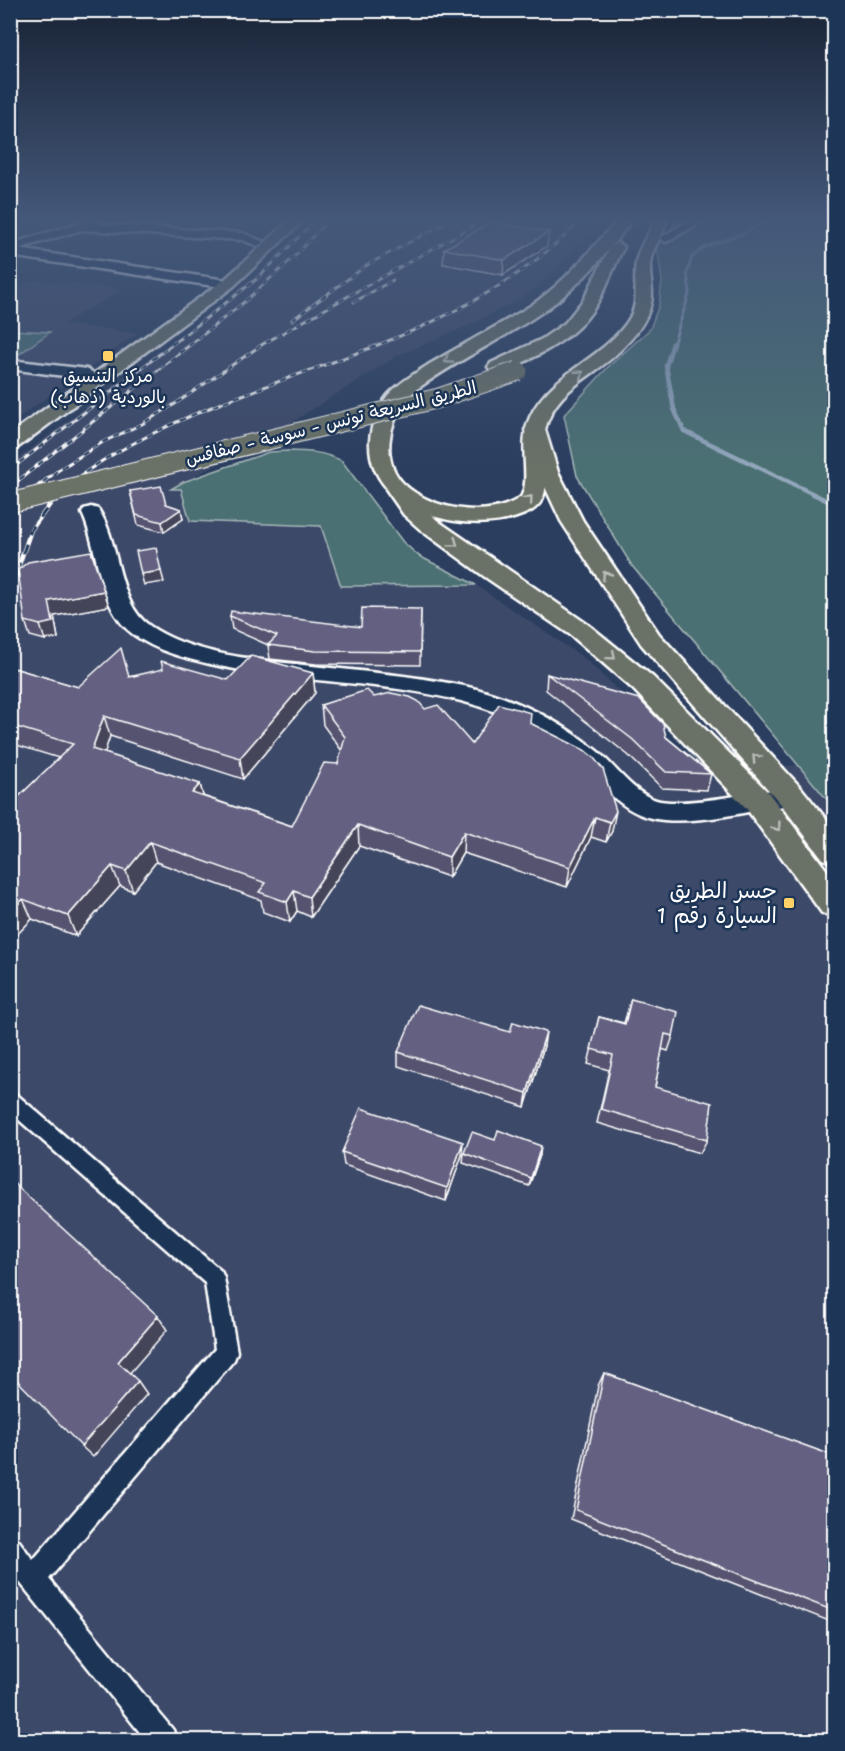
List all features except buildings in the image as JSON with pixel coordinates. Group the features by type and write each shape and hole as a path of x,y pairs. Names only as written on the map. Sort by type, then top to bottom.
{"main road":[{"path":"10,428 191,303"},
{"path":"10,444 194,303"},
{"path":"544,303 413,383 391,404 382,428 380,450 384,471 412,510 430,526 581,631 612,656 689,728 757,800 834,904"},
{"name":"الطريق السريعة تونس - سوسة - صفاقس","path":"10,491 368,406 460,381 497,367 551,340 578,319 589,303"},
{"name":"الطريق السريعة تونس - سوسة - صفاقس","path":"10,503 439,398 519,371 566,345 593,322 606,303"},
{"path":"397,489 436,509 469,515 494,515 523,506 534,496 537,486 533,456 536,430 548,402 616,345 636,322 643,309 643,303"},
{"path":"536,430 548,472 572,521 650,639 791,795 834,851"}],"street":[{"path":"10,364 87,374"},
{"path":"91,513 102,537 122,604 131,622 174,647 197,655 256,666 466,694 516,711 557,735 594,763 634,799 652,810 688,810 791,795"}],"lane":[{"path":"10,1100 214,1278 226,1352 33,1579"},
{"path":"10,1550 163,1740"}],"shaded area":[{"path":"11,303 100,303 63,324 138,333 11,423 10,360 49,333 11,330"},
{"path":"223,303 513,303 468,326 397,356 267,438 172,488 181,488 190,521 321,526 341,586 476,585 584,658 704,772 799,765 834,808 834,1740 11,1740 11,464"}],"green space":[{"path":"659,303 834,303 834,808 632,566 577,476 564,415 607,368 650,329"},
{"path":"11,330 50,332 11,360"},
{"path":"269,452 316,453 342,461 403,542 419,556 476,585 341,586 321,526 190,521 181,489 171,489 183,482"}],"waterway":[{"path":"673,345 686,303"},
{"path":"673,343 666,366 674,409 684,431 834,504 831,503"}],"railway":[{"path":"10,470 226,303"},
{"path":"10,487 243,303"},
{"path":"292,320 316,303"},
{"path":"14,504 60,469 103,442 142,424 263,344 337,303"},
{"path":"49,504 88,471 116,453 162,429 209,408 402,335 469,303"},
{"path":"10,507 16,503"},
{"path":"10,591 31,530 51,503"}],"place":[{"name":"مركز التنسيق بالوردية (ذهاب)","path":"108,356"},
{"name":"جسر الطريق السيارة رقم 1","path":"789,903"}]}
